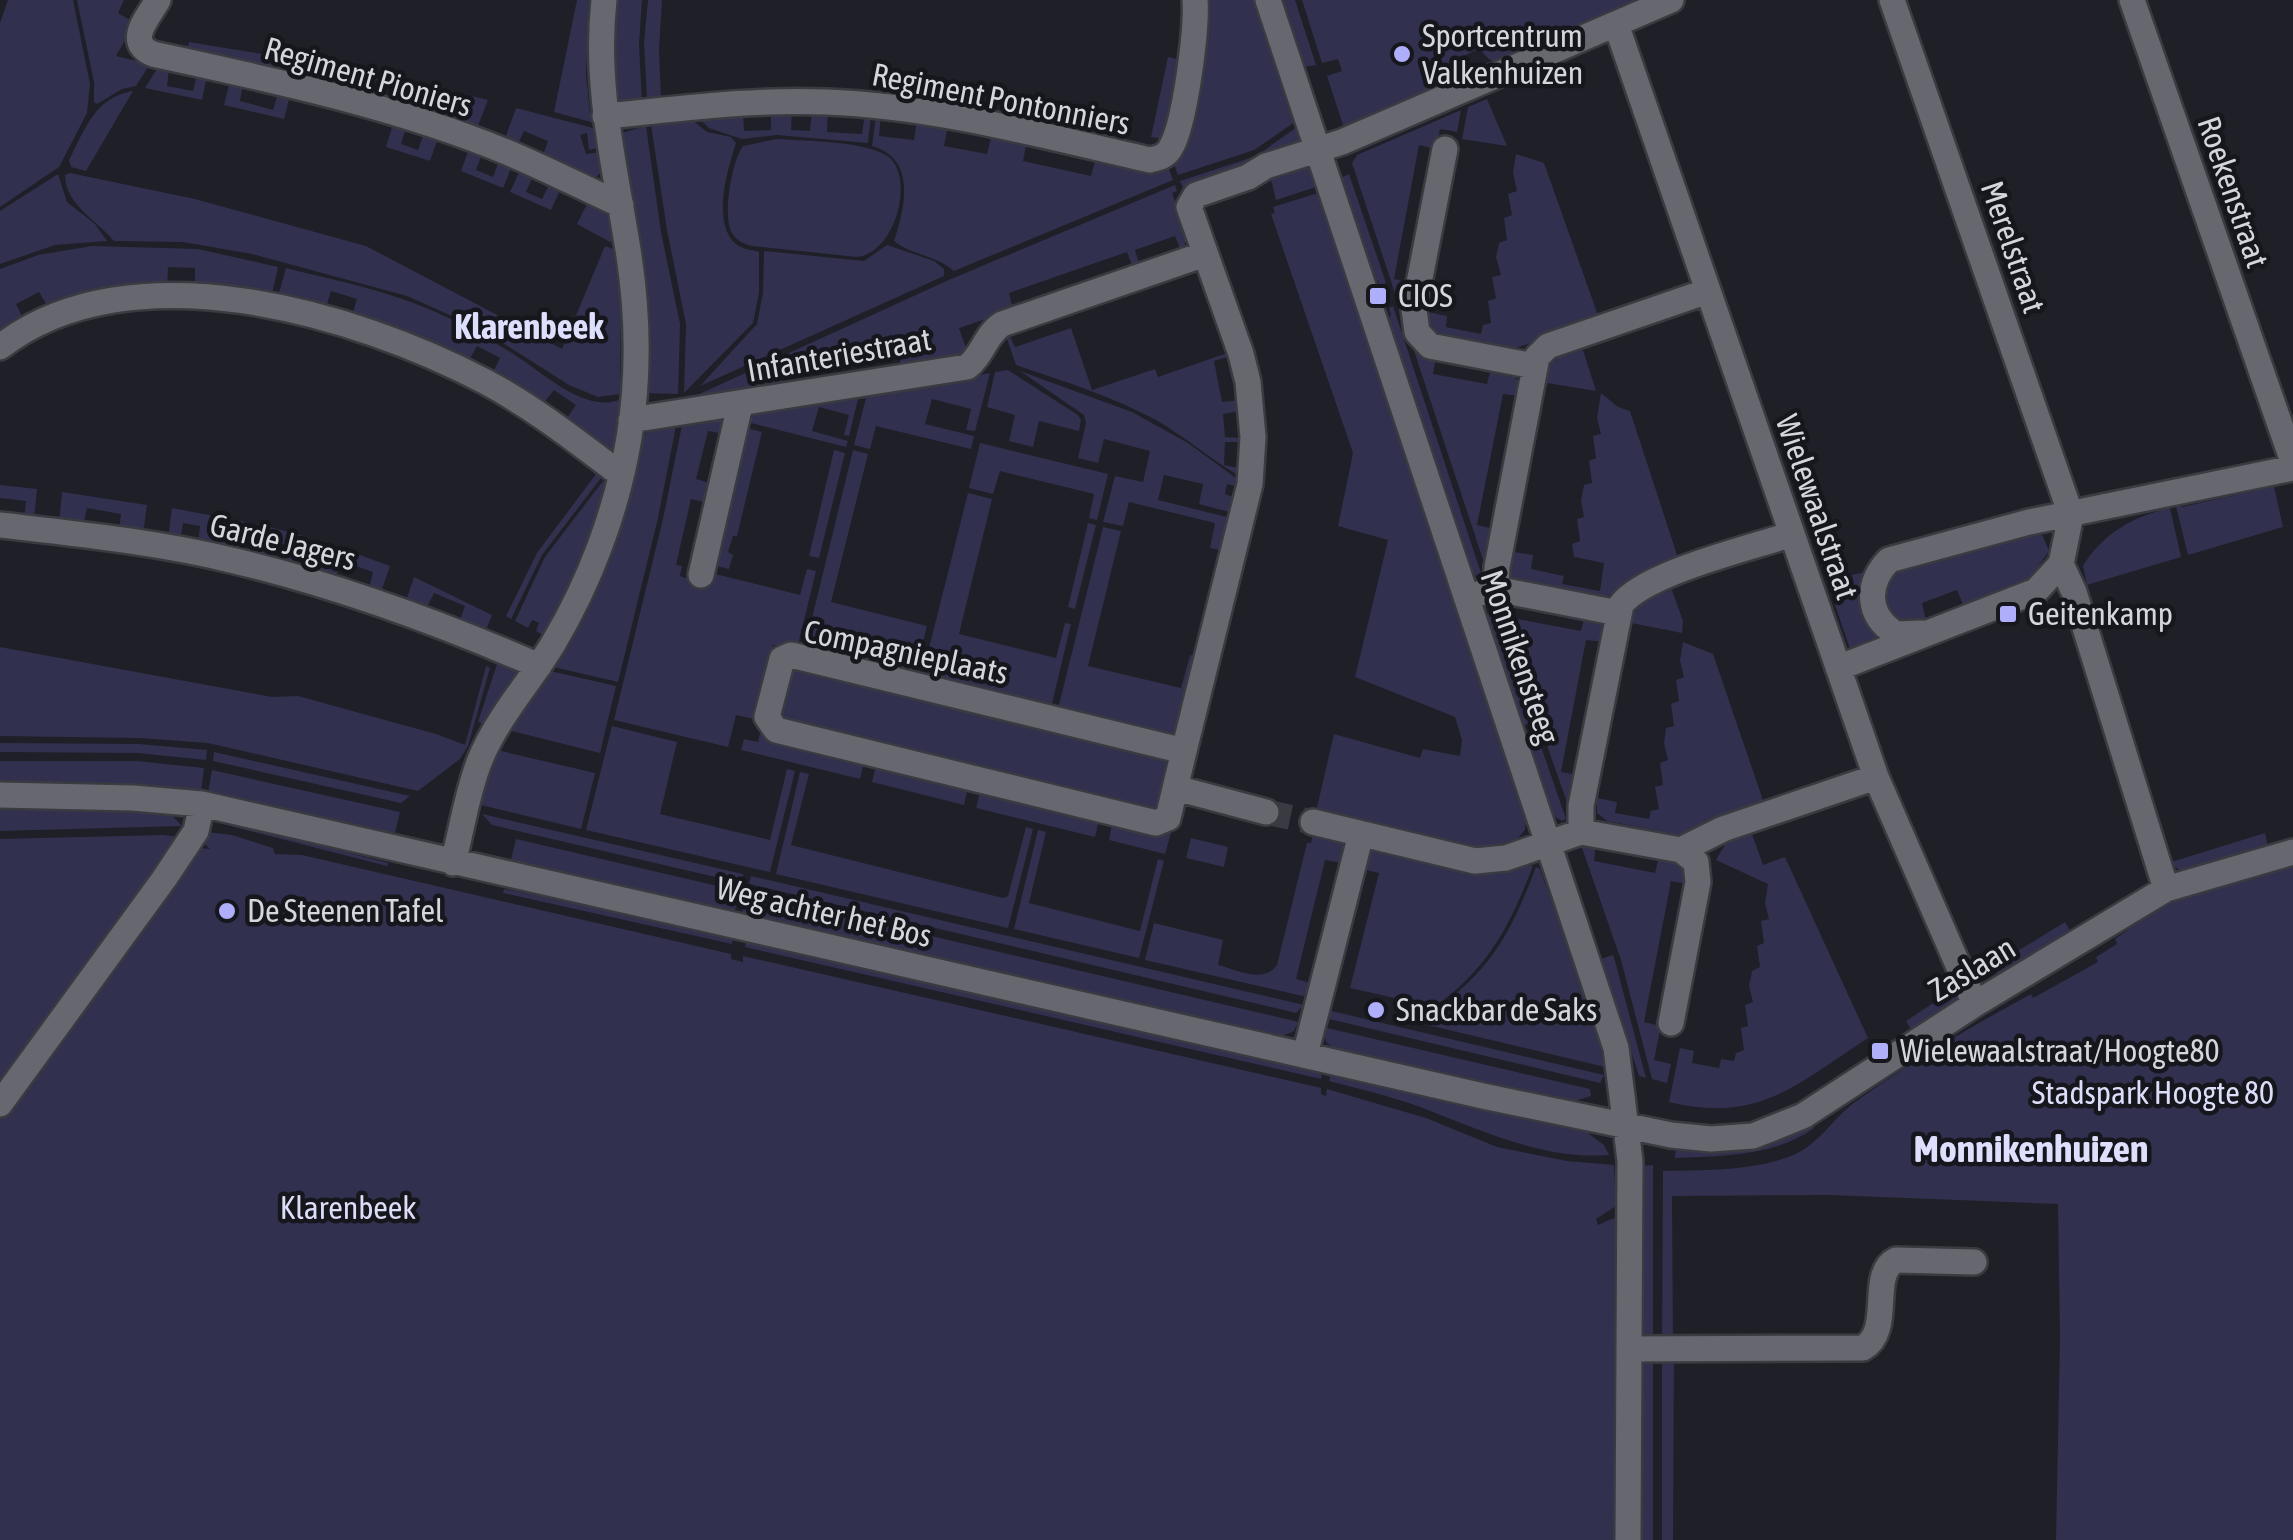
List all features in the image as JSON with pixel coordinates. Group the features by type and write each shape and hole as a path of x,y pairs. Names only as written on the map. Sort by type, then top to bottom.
{"street":[{"name":"Regiment Pioniers","path":"158,0 139,32 142,50 403,118 506,152 621,205"},
{"path":"454,862 480,760 576,602 596,554 622,470 631,420 636,336 630,260 605,116 600,32 604,0"},
{"name":"Regiment Pontonniers","path":"605,116 741,101 844,103 919,110 1150,160 1164,156 1174,141 1192,59 1195,0"},
{"name":"Monnikensteeg","path":"1268,0 1616,1048 1628,1128 1628,1540"},
{"path":"1184,751 1250,484 1254,438 1248,382 1189,207 1196,195 1318,150 1671,0"},
{"name":"Merelstraat","path":"1892,0 2071,515"},
{"name":"Roekenstraat","path":"2132,0 2293,465"},
{"name":"Wielewaalstraat","path":"1616,24 1876,777 1974,1004"},
{"path":"1445,149 1414,310 1417,332 1430,346 1534,366"},
{"name":"Infanteriestraat","path":"631,420 967,366 993,330 1002,324 1205,254"},
{"path":"1496,589 1496,568 1537,357 1548,346 1708,290"},
{"path":"0,347 50,316 110,301 194,296 273,306 350,326 464,371 537,412 612,468 622,470"},
{"path":"702,575 740,405"},
{"path":"1922,633 1896,634 1878,617 1872,589 1875,576 1889,560 2028,522 2293,465"},
{"path":"1838,668 2036,590 2061,564 2071,515"},
{"name":"Garde Jagers","path":"0,525 144,543 306,578 385,603 538,666"},
{"path":"1580,832 1581,806 1618,612 1632,593 1658,579 1792,534"},
{"path":"2061,564 2074,592 2166,889"},
{"path":"1466,601 1490,588 1618,612"},
{"name":"Compagnieplaats","path":"791,656 1184,751 1168,818 1156,822 776,730 767,717 782,659 791,656"},
{"path":"1681,850 1723,829 1876,777"},
{"path":"1176,788 1266,812"},
{"name":"Weg achter het Bos","path":"0,795 202,804 1628,1128"},
{"path":"0,1104 164,880 196,831 202,804"},
{"path":"1313,822 1475,861 1506,858 1580,832 1681,850 1696,862 1698,882 1671,1024"},
{"path":"1305,1055 1361,834"},
{"name":"Zaslaan","path":"1628,1128 1711,1139 1753,1136 1779,1128 1974,1004 2166,889 2293,852"},
{"path":"1629,1349 1863,1348 1873,1342 1877,1330 1888,1264 1896,1260 1974,1262"}],"green space":[{"path":"8,0 73,0 90,84 87,113 59,167 0,207 0,23"},
{"path":"77,0 124,0 118,13 135,23 116,56 150,64 136,86 122,89 97,104 94,102 94,82"},
{"path":"577,0 589,0 586,74 591,122 554,112"},
{"path":"612,0 642,0 642,104 618,103 614,99"},
{"path":"648,0 662,0 661,97 647,99 644,43"},
{"path":"1203,0 1256,0 1295,122 1254,150 1178,175 1172,159"},
{"path":"1281,0 1295,0 1316,65 1303,67"},
{"name":"Sportcentrum Valkenhuizen","path":"1302,0 1643,0 1497,62 1479,49 1452,61 1452,76 1445,85 1344,128 1327,76 1342,71 1338,59 1322,63"},
{"path":"189,42 299,60 295,77 187,52"},
{"path":"1168,57 1182,60 1165,139 1151,137"},
{"path":"319,64 417,83 408,108 396,105 401,87 375,80 370,97 360,94 364,78 339,71 333,87 314,82"},
{"path":"158,67 169,69 167,86 193,91 197,74 207,76 202,100 145,88"},
{"path":"230,81 243,84 240,101 273,110 278,93 290,96 284,119 224,105"},
{"path":"443,89 488,100 476,131 464,127 469,110 453,104 447,121 434,117"},
{"path":"133,91 86,171 71,167 69,160 100,107"},
{"path":"1487,99 1507,146 1462,139 1468,107"},
{"path":"516,108 597,129 601,147 589,150 587,133 580,135 586,154 601,152 601,172 590,179 542,158 548,141 524,131 517,146 504,141"},
{"path":"771,110 792,110 791,130 810,131 812,110 828,111 827,132 862,134 865,113 871,114 868,143 777,135 742,139 709,128 695,115 743,111 744,131 771,130"},
{"path":"1461,110 1457,132 1440,129 1436,149 1419,145 1394,279 1411,283 1436,357 1433,374 1487,384 1491,368 1513,374 1520,385 1520,396 1503,394 1477,525 1494,529 1486,569 1352,163 1357,155"},
{"path":"876,115 881,115 879,136 914,140 917,120 948,126 944,146 987,154 992,134 1027,141 1023,161 1091,176 1096,157 1167,163 1173,180 954,271 894,241 902,214 904,186 896,162 872,146"},
{"path":"687,116 707,132 731,137 736,143 724,195 724,223 736,244 759,252 759,293 753,323 684,393 686,324 651,125 686,120"},
{"path":"393,124 406,128 401,144 418,150 424,133 438,138 430,161 386,147"},
{"path":"646,126 661,232 680,324 678,394 644,393 618,134"},
{"path":"1297,127 1301,139 1293,151 1183,188 1180,181 1256,156"},
{"path":"777,139 848,144 886,155 895,164 901,194 892,228 883,242 857,257 752,246 736,238 729,225 728,202 739,153 743,146"},
{"path":"469,149 482,154 476,170 493,177 499,161 512,166 503,188 461,171"},
{"path":"1516,154 1544,163 1600,321 1506,351 1433,338 1423,311 1447,316 1446,327 1481,334 1483,325 1491,323 1488,301 1496,298 1492,277 1501,275 1496,257 1499,243 1507,240 1504,218 1512,215 1508,194 1517,191 1513,173"},
{"path":"1306,163 1316,187 1276,200 1269,172"},
{"path":"520,170 533,176 526,192 542,199 550,183 561,188 551,210 510,192"},
{"path":"58,174 67,202 95,224 107,241 55,245 0,264 0,211"},
{"path":"1349,174 1386,283 1379,286 1378,280 1373,282 1340,178"},
{"path":"65,175 195,199 366,246 562,349 605,246 613,249 621,309 620,394 598,397 569,385 481,329 407,296 252,254 183,242 114,241 70,195"},
{"path":"1175,185 1177,191 1172,193 1186,238 1181,251 1175,236 1135,250 1140,266 1133,268 1127,252 1009,293 1013,310 959,328 966,348 959,358 902,368 898,352 780,372 782,388 684,401 951,279"},
{"path":"1318,193 1527,814 1525,830 1511,846 1471,853 1315,816 1334,734 1420,758 1423,749 1460,756 1462,740 1455,717 1355,677 1388,540 1338,526 1353,453 1271,214 1275,213 1273,207"},
{"path":"588,202 610,216 616,240 610,242 577,224"},
{"path":"887,245 934,261 944,269 944,276 700,386 757,324 763,293 764,251 864,261"},
{"path":"92,246 198,249 278,267 271,298 195,289 195,268 168,267 167,288 49,309 39,292 16,304 24,321 0,335 0,269 38,255"},
{"path":"286,268 375,290 434,311 502,347 581,397 596,402 624,398 614,454 564,422 576,405 554,390 541,406 491,377 500,358 477,346 467,364 351,319 357,299 331,291 325,311 277,300"},
{"path":"1393,306 1482,576 1470,575 1384,318 1391,316 1389,308"},
{"path":"1071,328 1092,390 1155,369 1158,377 1230,352 1231,356 1214,361 1222,402 1240,400 1241,411 1223,414 1225,437 1243,438 1243,442 1225,442 1224,465 1243,469 1241,477 1139,411 1016,365 1005,333 1008,332 1015,347"},
{"path":"1583,350 1596,391 1547,383 1550,364 1562,355"},
{"path":"1008,370 1078,415 1079,431 1039,421 1033,447 1009,441 1015,415 987,407 995,372"},
{"path":"1020,371 1132,412 1188,443 1240,481 1239,487 1227,484 1225,494 1236,498 1233,513 1199,504 1203,484 1164,475 1158,500 1231,518 1223,551 1210,548 1215,523 1129,502 1123,526 1103,522 1115,476 1143,482 1150,451 1104,439 1098,463 1078,458 1086,423 1084,415"},
{"path":"990,373 975,431 966,430 971,409 932,399 925,424 974,436 971,449 876,426 870,449 854,445 867,394"},
{"path":"1601,393 1630,411 1680,564 1643,577 1604,598 1515,582 1507,572 1508,551 1533,555 1531,569 1564,576 1562,584 1600,591 1604,563 1574,557 1572,544 1580,541 1577,519 1584,517 1584,485 1592,483 1589,461 1596,458 1593,436 1601,434 1597,418"},
{"path":"859,395 849,436 844,435 849,415 819,407 812,431 848,441 846,447 747,422 753,413"},
{"path":"717,419 724,424 725,434 708,431 696,479 713,484 708,503 691,499 676,565 682,566 680,576 707,586 711,573 800,595 807,569 816,571 797,649 773,645 754,719 736,715 728,747 614,720 682,425"},
{"path":"676,426 618,682 549,666 637,443 649,430"},
{"path":"746,428 762,432 737,536 733,536 728,552 733,555 729,569 713,565"},
{"path":"980,443 1108,474 1097,520 1089,518 1094,494 1000,471 993,494 969,488"},
{"path":"834,450 845,453 819,558 809,556"},
{"path":"853,450 868,454 831,602 927,626 914,678 804,651"},
{"path":"596,474 601,478 542,555 511,619 506,616 537,553"},
{"path":"603,481 608,484 587,550 545,636 536,631 539,623 532,620 528,628 515,621 545,557"},
{"path":"2273,482 2283,527 2188,555 2175,502 2182,507 2258,490 2263,483"},
{"path":"0,485 37,489 34,520 24,519 26,501 0,498"},
{"path":"62,492 147,505 143,535 119,531 121,514 87,508 83,526 59,523"},
{"path":"968,493 992,499 959,634 1056,658 1065,623 1071,624 1050,712 921,680"},
{"path":"172,508 219,517 212,547 198,544 200,526 183,523 180,540 168,538"},
{"path":"2170,508 2181,557 2087,585 2083,566 2100,544 2132,521"},
{"path":"227,518 250,523 243,554 221,549"},
{"path":"1088,523 1096,525 1075,609 1068,607"},
{"path":"258,524 304,536 296,567 284,563 288,545 272,542 267,558 252,555"},
{"path":"1103,527 1121,531 1088,666 1181,688 1190,655 1197,657 1177,736 1057,713"},
{"path":"2033,531 2043,536 2049,551 2028,582 1964,607 1957,590 1922,603 1926,620 1909,624 1891,619 1885,594 1895,570"},
{"path":"327,543 390,566 381,592 369,588 373,572 341,561 336,578 319,573"},
{"path":"1865,572 1864,610 1872,625 1888,640 1852,655 1827,581"},
{"path":"414,577 492,615 485,632 459,623 465,606 434,593 426,609 406,601"},
{"path":"1672,590 1683,621 1682,633 1631,623 1640,604"},
{"path":"1497,602 1514,602 1512,618 1581,631 1585,615 1603,627 1604,642 1586,640 1561,772 1578,775 1571,814"},
{"path":"1492,605 1533,723 1521,726 1485,621"},
{"path":"1683,642 1713,654 1765,806 1680,835 1607,821 1597,813 1597,798 1617,802 1615,813 1649,819 1651,811 1659,809 1655,787 1663,785 1660,763 1668,760 1666,728 1674,726 1671,704 1679,701 1676,680 1684,677 1680,661"},
{"path":"0,647 272,697 298,696 465,745 486,666 490,668 468,746 460,759 418,791 208,743 0,736"},
{"path":"499,658 521,671 488,725 478,722"},
{"path":"792,663 1171,756 1157,816 779,723"},
{"path":"546,670 616,686 600,753 508,730"},
{"path":"612,726 677,742 660,814 770,840 787,769 795,771 770,872 586,830"},
{"path":"1535,729 1566,819 1562,821 1552,815 1523,733"},
{"path":"760,733 865,758 860,779 741,750 744,739 758,742"},
{"path":"0,743 139,744 207,750 206,760 138,753 0,752"},
{"path":"501,751 595,773 581,829 481,805 494,753"},
{"path":"214,752 410,796 401,803 213,761"},
{"path":"0,761 137,761 204,768 201,792 111,784 0,783"},
{"path":"877,761 969,783 964,805 872,782"},
{"path":"212,770 400,812 395,833 208,793"},
{"path":"800,772 809,774 791,845 1003,898 1008,896 1026,827 1033,829 1008,928 776,874"},
{"path":"981,788 1100,816 1095,837 976,808"},
{"path":"0,808 170,813 182,826 0,831"},
{"path":"482,814 743,874 741,883 492,825"},
{"path":"1113,819 1171,833 1165,854 1109,840"},
{"path":"232,823 388,863 387,866 231,826"},
{"path":"1038,830 1046,832 1029,903 1140,931 1158,859 1164,861 1139,958 1014,929"},
{"path":"1314,830 1346,842 1342,863 1325,860 1296,979 1311,983 1307,997 1145,960 1154,923 1223,940 1218,965 1258,975 1272,971 1277,965 1307,843 1311,843"},
{"name":"Klarenbeek","path":"207,832 273,848 275,854 302,855 731,954 731,959 743,962 743,956 1321,1088 1321,1094 1326,1096 1327,1089 1426,1118 1497,1147 1567,1161 1614,1165 1616,1206 1596,1219 1598,1225 1616,1217 1616,1540 0,1540 0,1118 199,848 210,849 201,840"},
{"path":"2265,833 2268,847 2188,870 2168,863"},
{"path":"1752,834 1763,865 1785,857 1868,1038 1798,1084 1753,1104 1728,1108 1669,1102 1680,1048 1694,1051 1692,1063 1719,1068 1721,1059 1734,1061 1736,1053 1744,1050 1741,1028 1748,1026 1745,1005 1753,1002 1749,986 1752,971 1760,967 1757,946 1764,943 1761,921 1769,919 1765,903 1768,884 1716,860 1726,843"},
{"path":"179,837 0,1088 0,839"},
{"path":"1191,838 1228,847 1224,867 1186,858"},
{"path":"516,839 739,891 735,911 511,860"},
{"path":"1596,844 1594,861 1655,873 1659,857 1679,865 1687,877 1688,884 1671,881 1644,1022 1661,1026 1654,1060 1671,1064 1667,1083 1652,1079 1621,960 1581,845"},
{"path":"1371,848 1533,866 1512,916 1488,955 1457,989 1414,1022 1395,1018 1399,999 1350,988 1379,873 1362,869"},
{"name":"Stadspark Hoogte 80","path":"2293,863 2293,1540 2056,1540 2058,1204 1829,1195 1672,1196 1673,1343 1662,1343 1663,1171 1744,1167 1791,1156 1817,1139 1855,1102 1919,1059 2031,994 2033,998 2098,962 2096,957 2117,944 2115,939 2170,900"},
{"path":"1536,867 1553,905 1558,903 1585,984 1605,1067 1419,1023 1462,989 1492,956 1515,918"},
{"path":"751,876 1304,1005 1296,1013 749,884"},
{"path":"504,889 733,937 732,944 503,893"},
{"path":"747,893 1299,1022 1293,1032 1278,1037 742,913"},
{"path":"2065,922 2071,932 1999,976 1993,966"},
{"path":"746,940 1322,1072 1321,1079 745,947"},
{"path":"1613,955 1646,1078 1639,1076 1601,959"},
{"path":"1959,986 1954,1004 1912,1032 1906,1021"},
{"path":"1327,1010 1604,1075 1600,1083 1325,1018"},
{"path":"1323,1027 1590,1089 1591,1096 1568,1103 1335,1049 1326,1042"},
{"path":"1331,1074 1585,1131 1604,1145 1609,1155 1560,1153 1512,1142 1409,1103 1329,1081"},
{"path":"1811,1125 1814,1128 1798,1138 1765,1150 1675,1158 1676,1147 1762,1143"},
{"path":"1653,1165 1653,1343 1640,1342 1641,1166"},
{"path":"1662,1354 1674,1354 1673,1540 1662,1540"},
{"path":"1640,1356 1653,1356 1653,1540 1640,1540"}],"tunnel":[{"path":"1266,812 1313,822"}],"place":[{"name":"Sportcentrum Valkenhuizen","path":"1402,54"},
{"name":"CIOS","path":"1378,296"},
{"name":"Geitenkamp","path":"2008,614"},
{"name":"De Steenen Tafel","path":"227,911"},
{"name":"Snackbar de Saks","path":"1376,1010"},
{"name":"Wielewaalstraat/Hoogte80","path":"1880,1051"}],"district":[{"name":"Klarenbeek","path":"529,327"},
{"name":"Monnikenhuizen","path":"2031,1149"}]}
